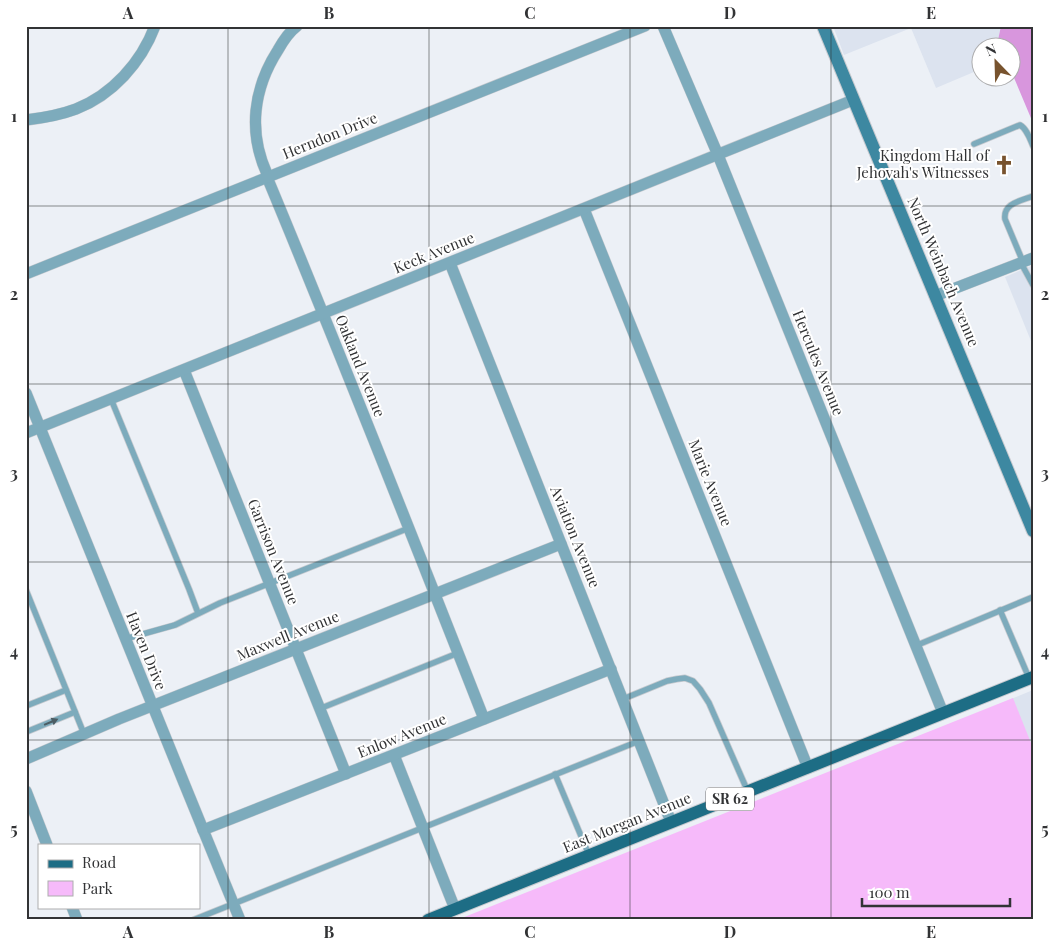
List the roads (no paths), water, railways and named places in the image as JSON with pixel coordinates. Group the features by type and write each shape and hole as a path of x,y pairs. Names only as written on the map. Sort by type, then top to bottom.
{"main road":[{"name":"North Weinbach Avenue","path":"823,26 1033,531"},
{"name":"East Morgan Avenue","path":"428,920 1031,678"}],"street":[{"path":"26,120 78,108 114,86 141,55 155,26"},
{"name":"Oakland Avenue","path":"297,26 284,40 270,61 261,84 255,129 258,148 267,177 484,719"},
{"name":"Herndon Drive","path":"26,274 645,26"},
{"name":"Hercules Avenue","path":"663,26 718,155 943,713"},
{"name":"Keck Avenue","path":"26,433 853,100"},
{"name":"Marie Avenue","path":"584,209 808,768"},
{"path":"935,296 1026,261"},
{"name":"Aviation Avenue","path":"450,263 671,822"},
{"name":"Garrison Avenue","path":"184,370 346,774"},
{"name":"Haven Drive","path":"26,393 240,920"},
{"name":"Maxwell Avenue","path":"26,758 434,593 561,544"},
{"name":"Enlow Avenue","path":"204,830 611,669"},
{"path":"394,755 455,909"},
{"path":"26,791 47,844"},
{"path":"72,908 77,920"}],"lane":[{"path":"974,144 1020,125 1026,131 1033,146"},
{"path":"1033,196 1011,205 1006,209 1005,214 1026,261 1033,285"},
{"path":"111,399 198,613"},
{"path":"125,639 175,625 220,603 409,528"},
{"path":"26,590 84,734"},
{"path":"916,646 1033,597"},
{"path":"1000,610 1031,678"},
{"path":"319,709 458,653"},
{"path":"623,699 672,680 685,678 693,681 709,703 748,792"},
{"path":"26,706 66,690"},
{"path":"26,732 76,712"},
{"path":"193,920 639,741"},
{"path":"555,774 589,856"}],"place":[{"name":"Kingdom Hall of Jehovah's Witnesses","path":"1004,165"}]}
